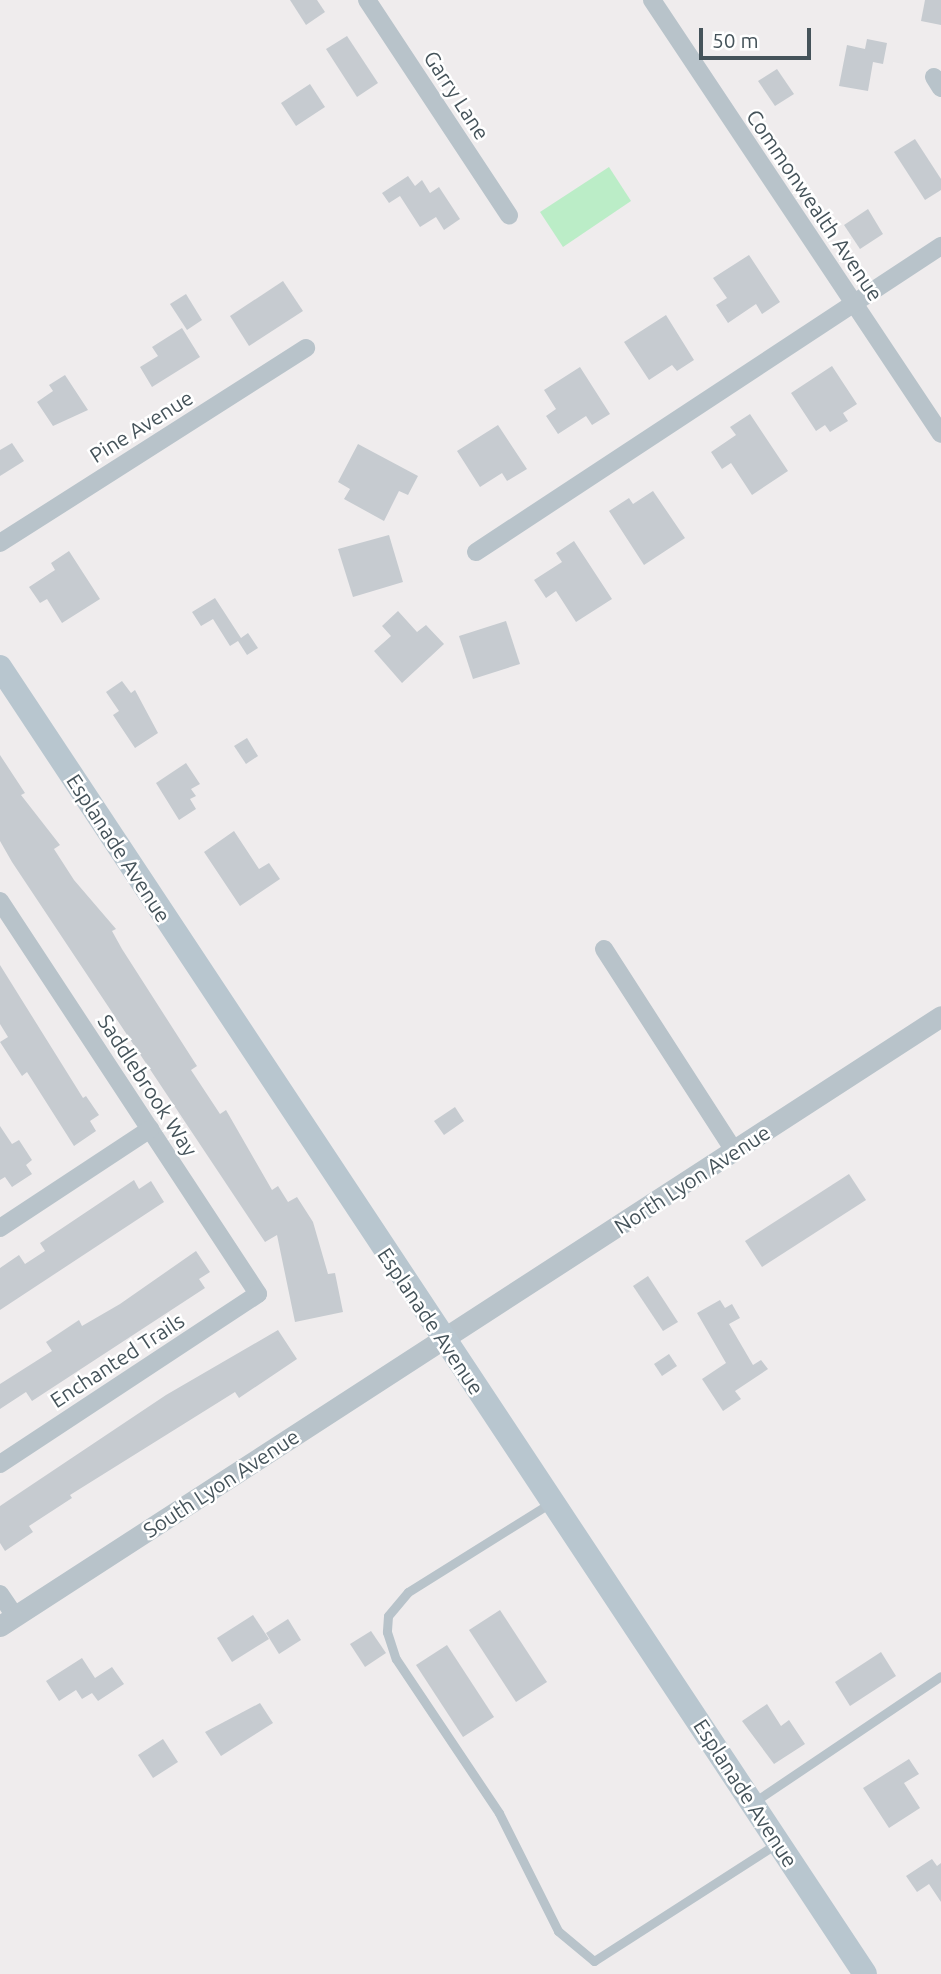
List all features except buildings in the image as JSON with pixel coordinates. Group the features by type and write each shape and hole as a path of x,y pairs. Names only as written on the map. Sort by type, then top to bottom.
{"main road":[{"name":"Esplanade Avenue","path":"0,667 443,1341 553,1502 865,1974"}],"street":[{"name":"Garry Lane","path":"367,0 509,215"},
{"name":"Commonwealth Avenue","path":"652,0 941,434"},
{"path":"476,552 941,246"},
{"name":"Pine Avenue","path":"0,543 306,348"},
{"name":"Saddlebrook Way","path":"0,901 258,1294"},
{"path":"604,949 734,1152"},
{"name":"North Lyon Avenue","path":"443,1341 941,1016"},
{"path":"0,1228 150,1129"},
{"name":"Enchanted Trails","path":"0,1464 258,1294"},
{"name":"South Lyon Avenue","path":"7,1621 443,1341"},
{"path":"0,1594 7,1621"}],"lane":[{"path":"553,1502 408,1592 388,1616 387,1632 397,1659 499,1813 558,1931 594,1961 778,1842"},
{"path":"752,1802 941,1676"}],"green space":[{"path":"609,167 631,201 563,247 540,212"}]}
